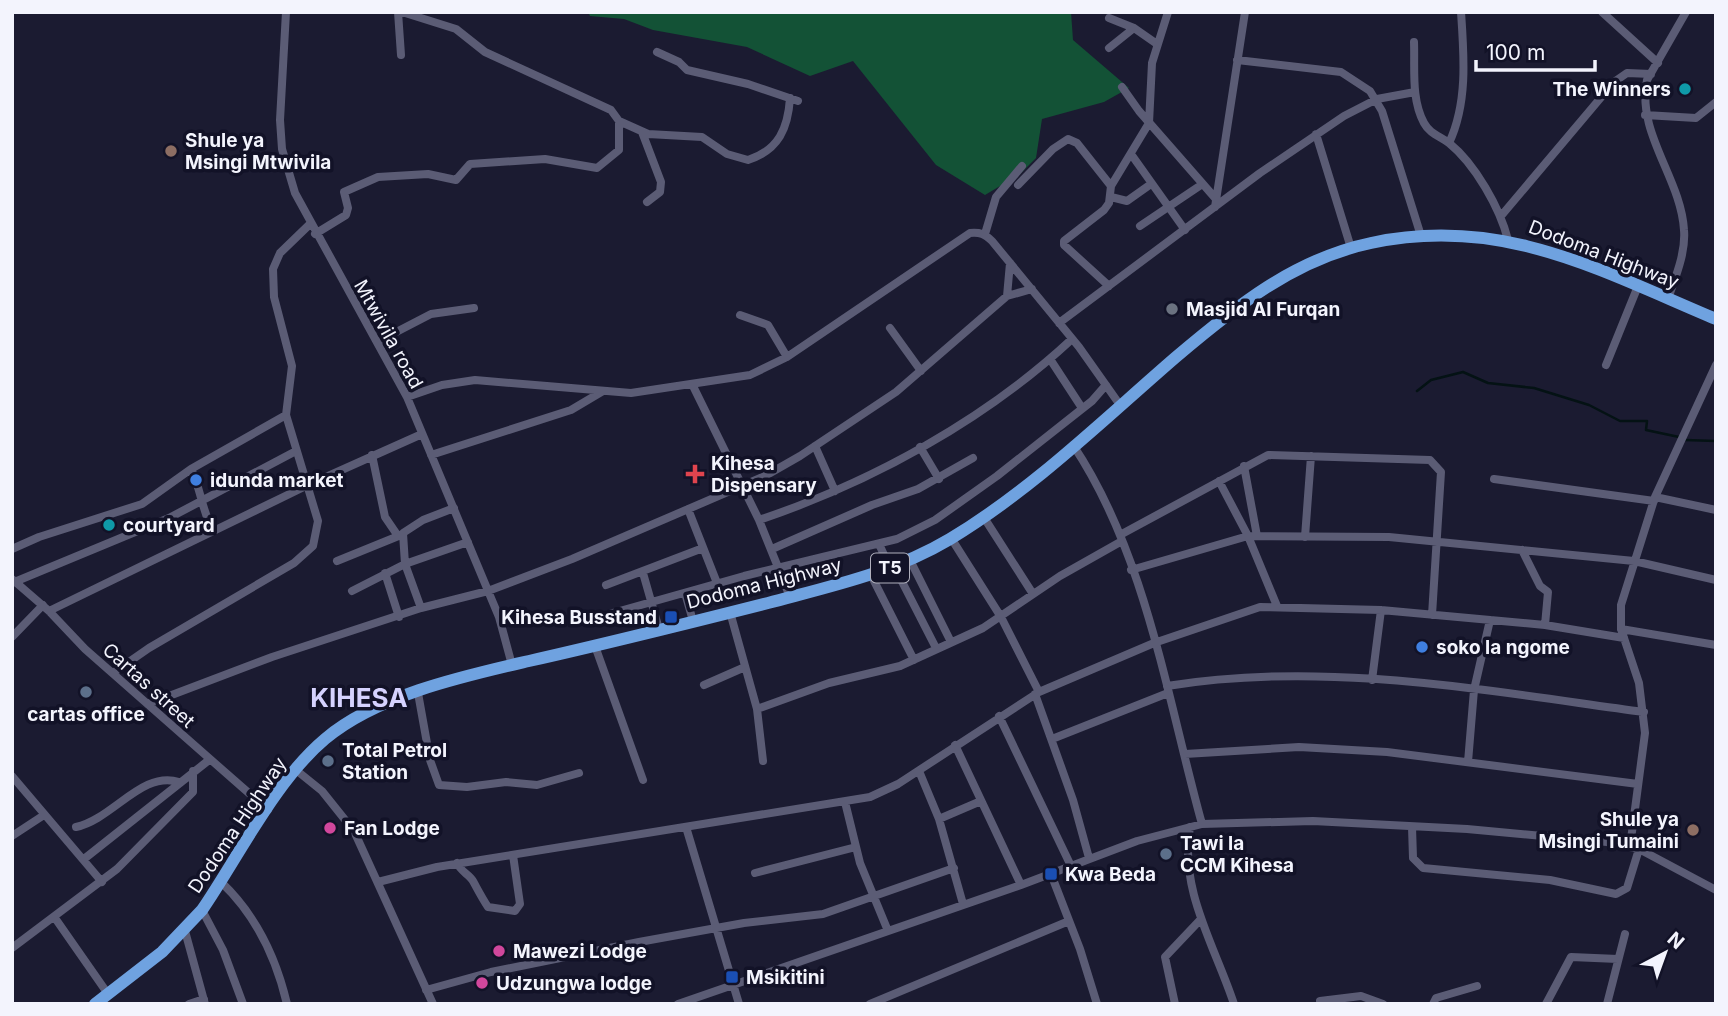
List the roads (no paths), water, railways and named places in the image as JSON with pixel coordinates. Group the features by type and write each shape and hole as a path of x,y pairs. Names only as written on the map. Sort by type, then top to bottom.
{"highway":[{"name":"Dodoma Highway","path":"95,1004 185,931 221,883 296,770 326,738 349,723 454,679 790,597 871,575 910,560 951,538 1029,483 1249,298 1301,267 1351,248 1421,236 1461,233 1507,240 1564,257 1716,319"}],"street":[{"name":"Mtwivila road","path":"286,12 280,120 282,149 295,193 315,234 407,397 488,591 512,665"},
{"path":"315,234 343,217 348,208 344,192 367,180 428,174 456,180 470,164 529,159 597,168 618,153 619,121 615,114 600,104 485,52 456,29 400,12 401,55"},
{"path":"420,18 431,12"},
{"path":"1109,286 1077,261 1064,241 1104,210 1111,197 1111,186 1149,123 1152,63 1168,12"},
{"path":"1215,203 1245,12"},
{"path":"1449,143 1461,109 1464,49 1461,12"},
{"path":"1602,12 1658,63"},
{"path":"1668,299 1682,251 1683,216 1645,115 1644,93 1651,74 1686,12"},
{"path":"1109,18 1134,28 1157,44"},
{"path":"1110,48 1134,28"},
{"path":"1414,42 1415,92 1425,125 1449,143 1485,189 1501,216 1507,240"},
{"path":"619,121 642,132 702,136 727,154 748,160 768,151 782,136 794,100 687,70 679,62 657,52"},
{"path":"1237,60 1341,72 1362,83 1377,99 1421,236"},
{"path":"1501,216 1614,82 1627,73 1651,74"},
{"path":"1122,87 1215,203"},
{"path":"1059,323 1185,230 1215,203 1317,134 1377,99 1415,92"},
{"path":"1645,115 1696,118 1716,102"},
{"path":"642,132 661,181 660,192 647,202"},
{"path":"1317,134 1351,248"},
{"path":"1018,185 1053,149 1068,139 1077,143 1111,186"},
{"path":"1131,154 1185,230"},
{"path":"985,234 996,197 1022,166"},
{"path":"1111,197 1127,201 1152,184"},
{"path":"1140,226 1201,185"},
{"path":"113,673 149,648 287,568 309,551 316,540 318,521 286,415 292,366 274,297 273,269 280,253 310,224"},
{"path":"407,397 442,385 475,380 631,393 693,386 750,375 787,357 970,233 985,234 1059,323 1120,405"},
{"path":"1007,296 1010,263"},
{"path":"1606,365 1638,286"},
{"path":"148,704 272,657 421,608 488,591 572,559 784,466 921,372 1007,296 1032,289"},
{"path":"377,342 431,314 474,308"},
{"path":"740,315 768,325 787,357"},
{"path":"890,328 921,372"},
{"path":"759,520 835,491 920,447 1050,359 1072,340"},
{"path":"1050,359 1083,408"},
{"path":"1412,827 1413,858 1423,868 1550,880 1616,894 1627,888 1646,733 1639,682 1622,634 1623,596 1654,499 1716,365"},
{"path":"609,614 718,583 897,539 935,520 997,476 1083,408 1106,385"},
{"path":"693,386 759,520 790,597"},
{"path":"431,455 571,410 603,391"},
{"path":"12,549 39,537 142,505 191,469 286,415"},
{"path":"12,637 46,608 422,434"},
{"path":"1073,445 1102,492 1121,538 1168,690 1202,824"},
{"path":"815,446 835,491"},
{"path":"920,447 939,479"},
{"path":"13,581 201,502 296,451"},
{"path":"372,455 385,517 401,535 405,564 421,608"},
{"path":"757,709 829,683 900,666 951,642 1001,617 1121,538 1244,466 1268,455 1430,460 1436,463 1441,472 1432,615"},
{"path":"1305,537 1311,456"},
{"path":"772,549 939,479 973,458"},
{"path":"1244,466 1252,536"},
{"path":"191,469 213,531"},
{"path":"1494,479 1654,499 1716,510"},
{"path":"1219,481 1252,536 1277,606"},
{"path":"337,561 401,535 423,520 454,508"},
{"path":"688,509 718,583"},
{"path":"983,516 1033,594"},
{"path":"1131,570 1252,536 1437,541 1634,561 1716,580"},
{"path":"951,538 1001,617 1037,693 1089,858"},
{"path":"352,591 405,564 468,542"},
{"path":"879,544 936,648"},
{"path":"606,585 703,548"},
{"path":"1522,550 1538,582 1548,592 1545,625"},
{"path":"910,560 951,642"},
{"path":"385,573 399,617"},
{"path":"643,573 659,629"},
{"path":"871,575 914,660"},
{"name":"Cartas street","path":"13,581 46,608 209,760 268,810"},
{"path":"685,593 694,621"},
{"path":"378,882 457,863 870,797 919,771 1037,693 1154,643 1260,607 1381,610 1545,625 1716,645"},
{"path":"1372,680 1381,610"},
{"path":"730,612 757,709 763,761"},
{"path":"1468,762 1474,690 1489,620"},
{"path":"595,646 643,780"},
{"path":"704,685 745,667"},
{"path":"1052,738 1168,690 1277,678 1372,680 1644,712"},
{"path":"418,693 430,760 439,785 467,787 506,782 537,785 579,774"},
{"path":"999,716 1071,866"},
{"path":"955,745 1021,885"},
{"path":"1185,754 1299,747 1387,752 1638,784"},
{"path":"84,859 209,760"},
{"path":"296,770 322,791 344,815 378,882 433,1004"},
{"path":"12,948 102,882 193,792 193,771"},
{"path":"919,771 939,819 963,904"},
{"path":"12,776 102,882"},
{"path":"76,827 101,819 149,784 167,779 179,782"},
{"path":"939,819 981,801"},
{"path":"845,802 872,897 888,931"},
{"path":"12,836 44,815"},
{"path":"678,1004 1021,885 1137,841 1202,824 1314,821 1579,839 1634,848 1713,887"},
{"path":"686,827 731,985 739,1004"},
{"path":"1190,827 1188,871 1201,919 1234,1004"},
{"path":"755,873 856,847"},
{"path":"457,863 462,873 471,879 475,891 488,907 515,911 520,904 513,855"},
{"path":"426,990 529,963 716,928 823,914 954,868"},
{"path":"1051,874 1097,1004"},
{"path":"221,883 251,914 276,968 287,1004"},
{"path":"202,910 223,950 243,1004"},
{"path":"55,918 108,994"},
{"path":"1175,1004 1165,957 1201,919"},
{"path":"870,1004 1069,922"},
{"path":"185,931 204,1001 189,1004"},
{"path":"1607,1004 1625,934"},
{"path":"1546,1004 1571,957 1618,959"},
{"path":"1433,1004 1437,998 1477,986"},
{"path":"1320,1001 1361,996 1383,1004"}],"waterway":[{"path":"1417,391 1431,380 1463,372 1488,383 1534,388 1589,405 1620,421 1647,421 1646,430 1679,437"},
{"path":"1685,440 1716,441"}],"place":[{"name":"The Winners","path":"1685,89"},
{"name":"Shule ya Msingi Mtwivila","path":"171,151"},
{"name":"Masjid Al Furqan","path":"1172,309"},
{"name":"Kihesa Dispensary","path":"695,474"},
{"name":"idunda market","path":"196,480"},
{"name":"courtyard","path":"109,525"},
{"name":"Kihesa Busstand","path":"671,617"},
{"name":"soko la ngome","path":"1422,647"},
{"name":"cartas office","path":"86,692"},
{"name":"Total Petrol Station","path":"328,761"},
{"name":"Fan Lodge","path":"330,828"},
{"name":"Shule ya Msingi Tumaini","path":"1693,830"},
{"name":"Tawi la CCM Kihesa","path":"1166,854"},
{"name":"Kwa Beda","path":"1051,874"},
{"name":"Mawezi Lodge","path":"499,951"},
{"name":"Msikitini","path":"732,977"},
{"name":"Udzungwa lodge","path":"482,983"}],"district":[{"name":"KIHESA","path":"359,698"}]}
